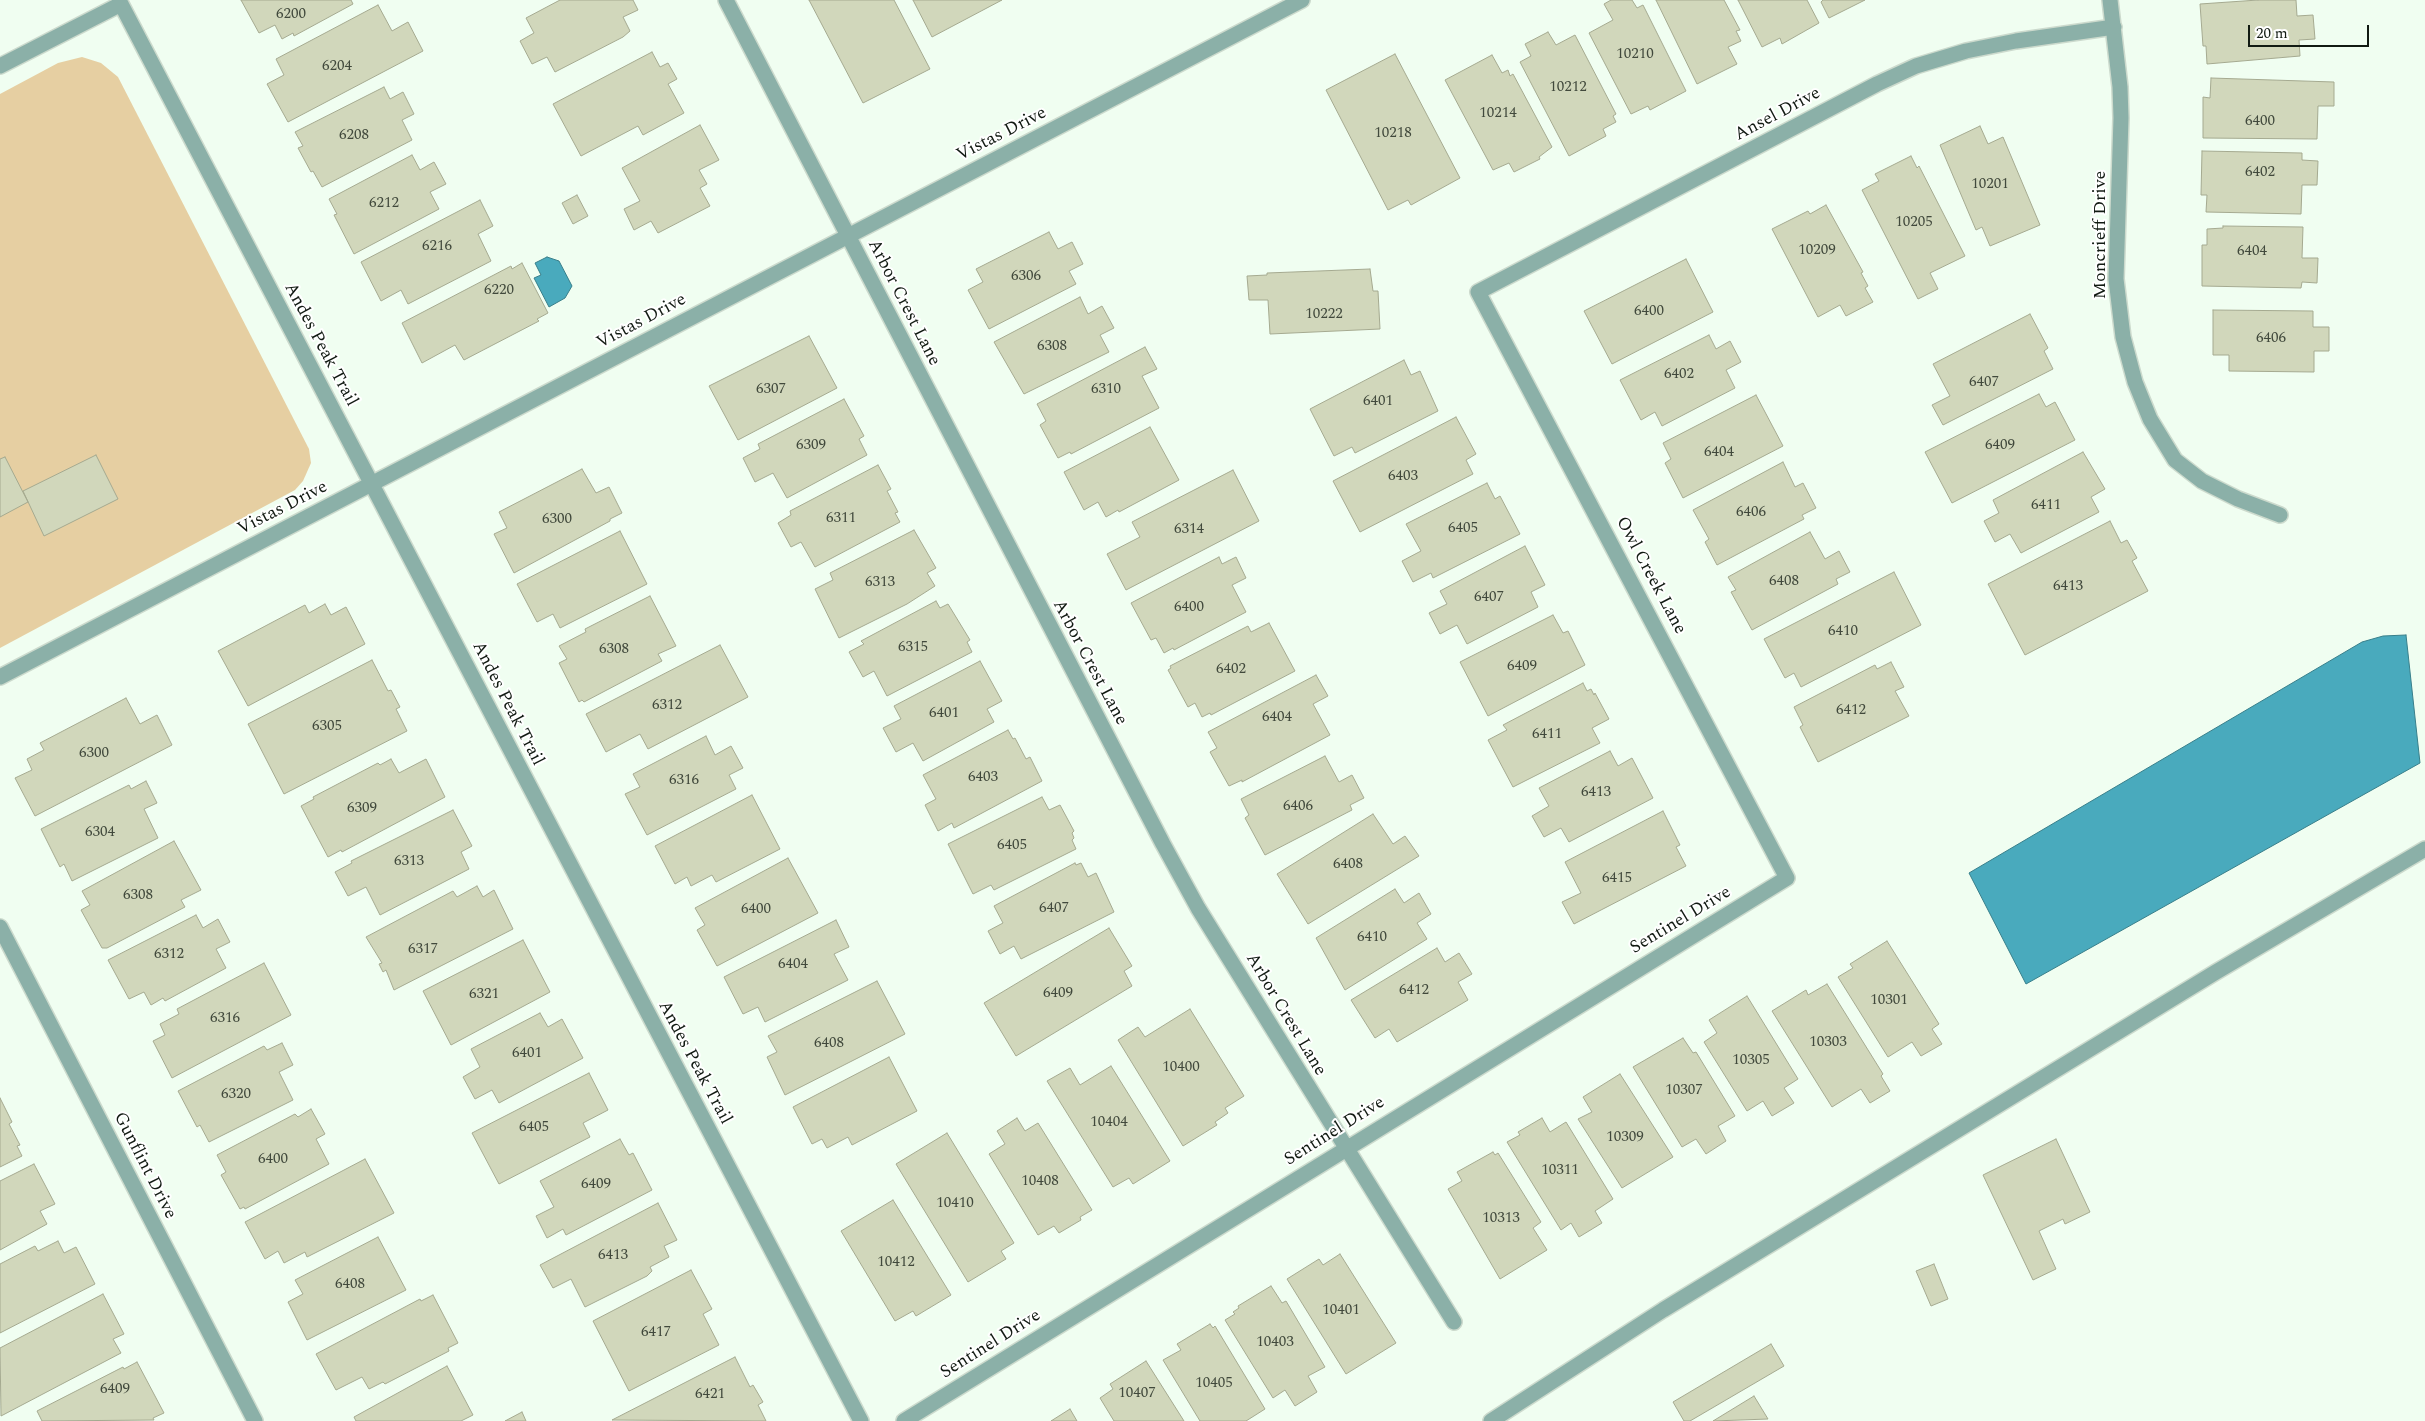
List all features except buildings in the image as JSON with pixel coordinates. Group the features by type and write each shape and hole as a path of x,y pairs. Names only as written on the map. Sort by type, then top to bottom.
{"street":[{"name":"Arbor Crest Lane","path":"726,0 1163,844 1198,908 1454,1322"},
{"name":"Vistas Drive","path":"0,677 1302,0"},
{"name":"Moncrieff Drive","path":"2110,0 2121,118 2116,279 2123,337 2135,382 2150,419 2175,460 2202,481 2238,499 2280,515"},
{"name":"Andes Peak Trail","path":"0,66 121,4 637,996 861,1421"},
{"name":"Ansel Drive","path":"1478,292 1877,84 1916,66 1966,51 2016,41 2114,27"},
{"name":"Owl Creek Lane","path":"1478,292 1787,878"},
{"path":"1491,1421 1714,1278 2216,972 2425,849"},
{"name":"Sentinel Drive","path":"904,1421 1345,1148 1787,878"},
{"name":"Gunflint Drive","path":"0,927 256,1421"}],"shaded area":[{"path":"82,57 101,63 118,77 309,449 311,463 303,481 295,490 0,648 0,94 58,63"}],"water":[{"path":"547,257 559,261 572,286 565,298 549,307 534,278 541,275 535,263"},
{"path":"2406,635 2420,763 2026,984 1969,873 2362,642 2383,636"}]}
